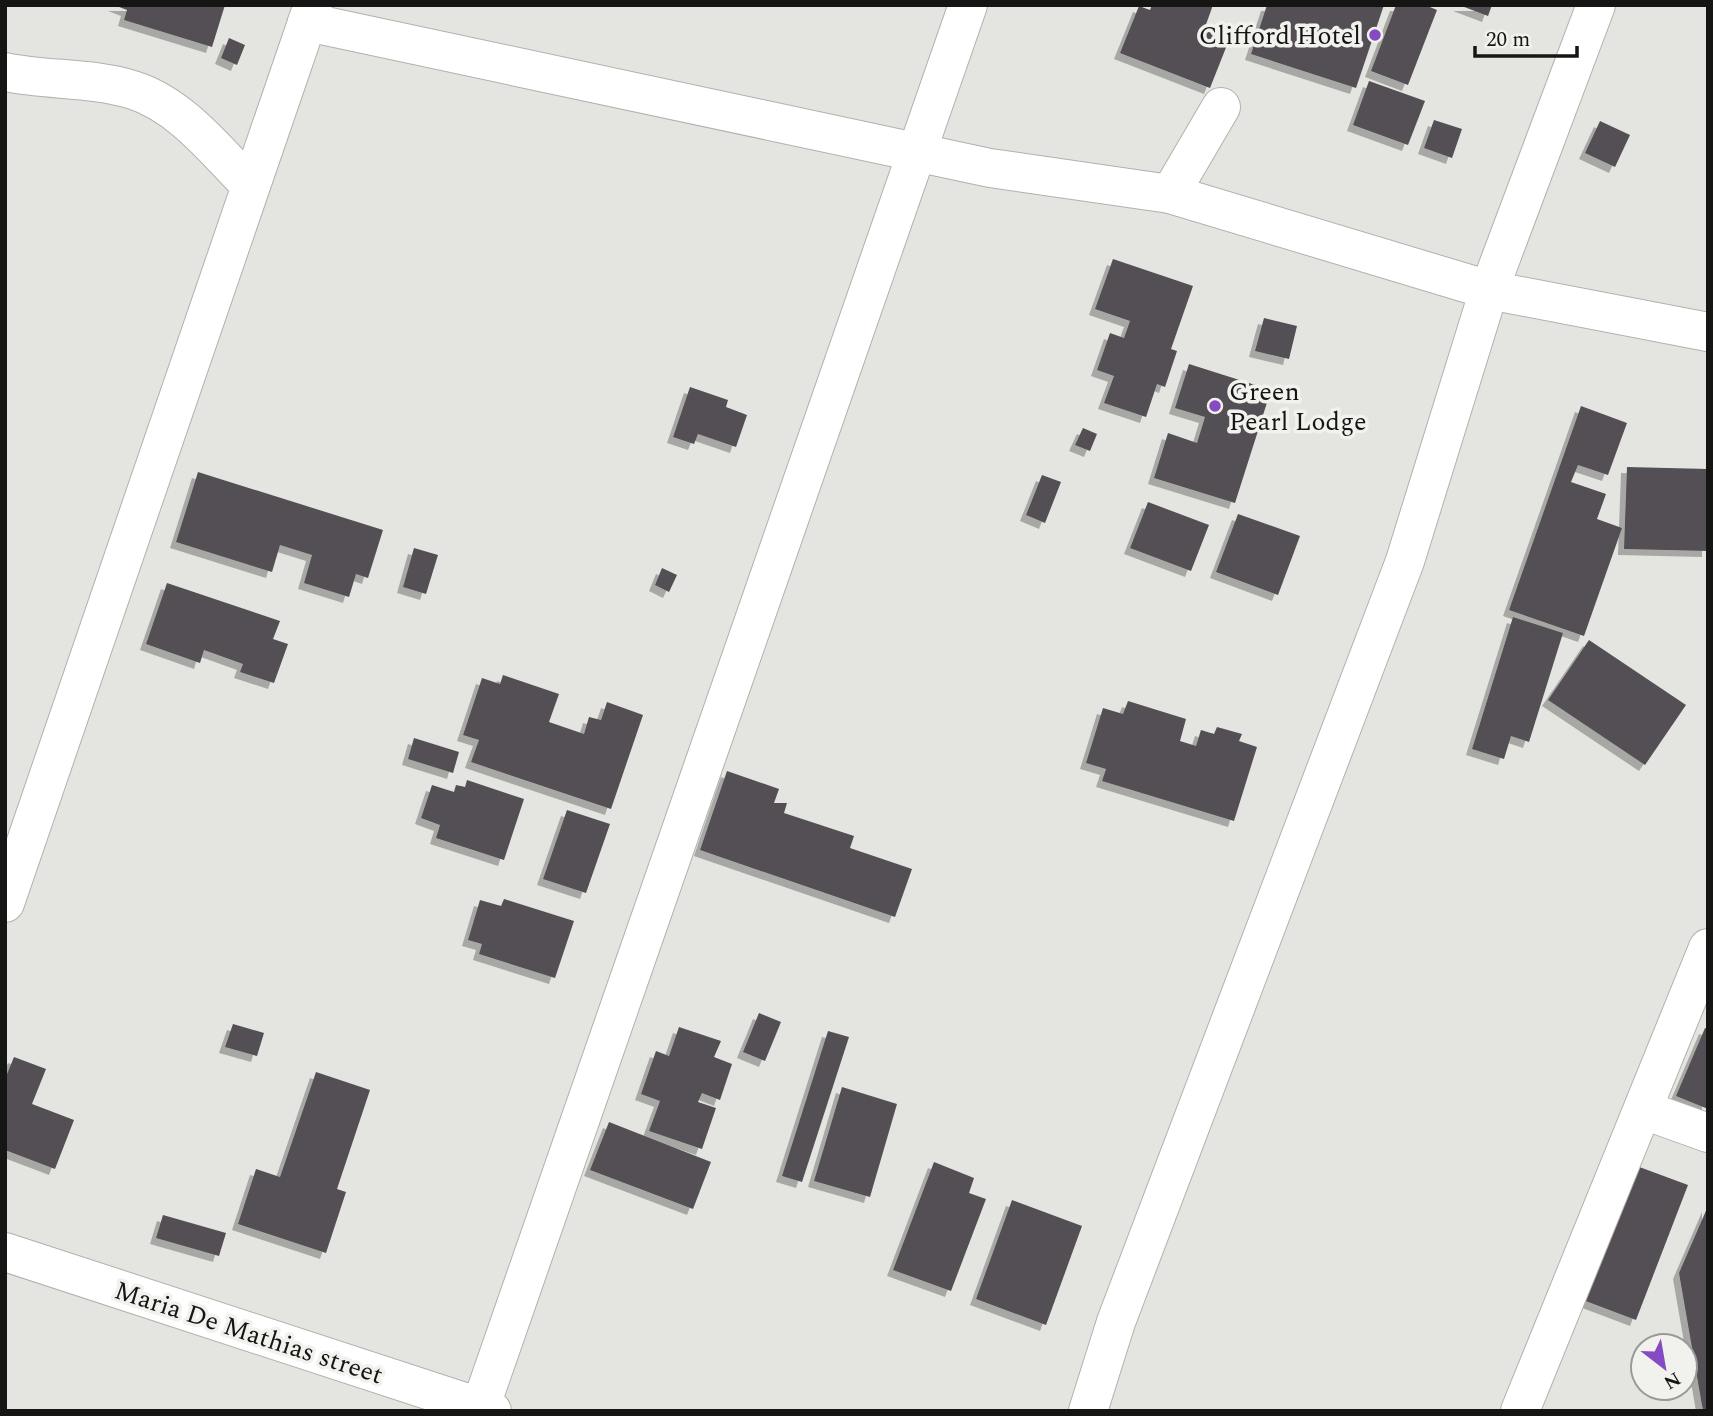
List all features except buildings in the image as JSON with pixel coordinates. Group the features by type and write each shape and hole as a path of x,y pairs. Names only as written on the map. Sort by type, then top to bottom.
{"street":[{"path":"484,1410 915,152 968,5"},
{"path":"1088,1411 1116,1322 1405,561 1489,290 1597,5"},
{"path":"5,903 310,14 990,169 1170,194 1489,290 1708,332"},
{"path":"5,72 41,79 89,81 145,95 167,106 250,185"},
{"path":"1170,194 1221,107"},
{"path":"1520,1411 1708,948"},
{"path":"1644,1110 1708,1133"},
{"name":"Maria De Mathias street","path":"5,1252 484,1410"}],"place":[{"name":"Clifford Hotel","path":"1375,35"},
{"name":"Green Pearl Lodge","path":"1215,406"}]}
